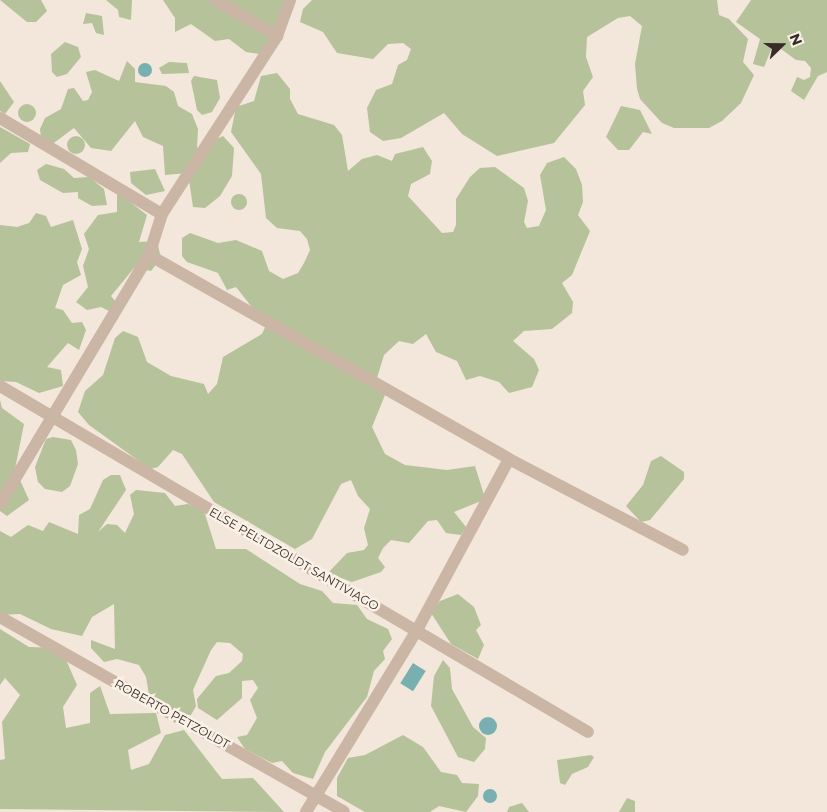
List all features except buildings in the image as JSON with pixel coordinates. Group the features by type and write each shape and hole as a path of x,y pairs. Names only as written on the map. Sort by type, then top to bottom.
{"street":[{"path":"215,0 277,36"},
{"path":"0,504 149,255 162,214 277,36 290,0"},
{"path":"0,118 162,214"},
{"path":"149,255 509,459 683,550"},
{"name":"ELSE PELTDZOLDT SANTIVIAGO","path":"0,386 588,732"},
{"path":"306,812 417,630 509,459"},
{"name":"ROBERTO PETZOLDT","path":"0,617 344,812"}],"green space":[{"path":"0,0 41,0 47,11 36,22 27,22"},
{"path":"106,0 132,0 131,20 119,17 118,10"},
{"path":"163,0 295,0 259,54 246,52 229,39 215,41 191,24 175,32 175,18"},
{"path":"312,0 717,0 719,15 729,19 748,39 743,62 754,75 741,103 722,121 709,128 674,128 662,123 640,99 637,89 635,64 642,26 630,16 618,18 587,37 586,57 593,77 583,91 585,105 554,143 497,156 462,134 444,113 401,138 383,141 370,132 367,108 376,90 392,84 398,65 407,60 411,49 403,43 388,44 373,59 337,53 323,32 300,22 303,9"},
{"path":"751,0 827,0 827,72 818,76 804,100 791,91 797,77 804,80 810,77 811,68 805,61 796,60 777,46 771,50 764,67 753,64 760,39 736,22"},
{"path":"86,13 102,16 104,35 96,33 92,23 83,24"},
{"path":"65,42 78,47 81,57 67,74 57,77 52,72 51,54"},
{"path":"127,61 135,69 135,82 166,86 174,92 178,106 192,114 198,129 197,148 223,136 234,148 232,176 220,196 205,208 193,207 188,173 165,175 163,146 143,137 135,121 111,151 91,148 74,128 51,145 41,138 40,129 45,118 61,109 68,89 74,88 83,101 88,100 92,92 86,72 95,70 119,81"},
{"path":"169,62 187,63 189,73 162,74 159,68"},
{"path":"277,73 290,89 290,99 298,114 334,125 342,135 348,171 362,159 377,155 392,161 395,154 423,147 432,161 430,174 411,184 408,196 442,233 453,232 456,225 456,199 470,177 480,168 495,167 524,188 528,201 524,222 527,228 539,226 546,210 540,175 547,163 564,157 576,169 582,185 583,202 578,215 590,231 572,275 562,283 573,302 572,313 552,329 524,331 513,341 534,359 539,370 532,387 509,393 499,382 480,376 466,380 457,361 436,352 426,334 413,344 399,341 384,355 377,378 385,395 372,427 385,454 405,465 447,470 475,466 484,495 481,501 454,512 466,527 461,535 446,533 437,520 428,521 409,543 391,540 383,548 378,558 385,567 381,572 352,582 328,573 347,553 364,550 368,545 364,528 370,509 358,496 351,480 341,484 312,539 295,549 214,502 182,454 173,450 158,467 150,469 89,425 78,412 85,391 103,375 115,338 123,331 138,337 147,362 171,376 204,384 208,394 217,384 223,357 262,334 266,325 236,287 227,290 218,273 187,262 182,256 182,238 190,233 218,243 236,240 262,251 269,271 283,279 298,273 304,263 310,250 307,239 300,231 277,228 266,218 261,174 231,132 236,107 254,101 261,76"},
{"path":"194,76 217,80 220,98 212,112 202,115 197,110 191,81"},
{"path":"0,81 14,102 5,114 0,111"},
{"path":"27,104 33,107 36,113 33,119 27,122 21,119 18,113 21,107"},
{"path":"621,106 640,110 652,134 643,132 629,150 618,150 606,137"},
{"path":"0,127 30,144 28,152 11,153 0,163"},
{"path":"76,136 82,139 85,145 82,151 76,154 70,151 67,145 70,139"},
{"path":"46,164 64,169 74,178 89,177 104,189 107,205 92,206 78,198 78,192 63,193 40,180 37,170"},
{"path":"155,169 165,191 146,195 131,183 130,172"},
{"path":"117,192 147,215 139,242 157,241 161,258 151,271 134,268 111,296 116,302 109,311 101,307 87,310 76,302 88,287 83,266 89,249 84,234 98,215 117,212"},
{"path":"236,194 242,194 247,199 245,208 236,210 231,205 231,199"},
{"path":"36,213 46,216 51,227 73,220 82,249 77,262 81,275 63,285 55,308 63,310 72,323 82,322 86,330 79,350 68,343 47,367 61,370 63,386 39,393 16,382 0,381 0,225 17,227 29,223"},
{"path":"0,400 2,408 24,424 15,469 29,500 7,516 0,511"},
{"path":"53,437 71,440 76,450 78,464 70,486 62,492 45,489 38,482 35,467 46,439"},
{"path":"661,456 684,472 684,479 650,520 641,522 626,506 643,485 651,461"},
{"path":"111,475 120,475 126,490 98,532 107,524 117,525 125,533 134,514 130,495 136,490 165,493 175,506 188,504 204,511 216,549 246,549 300,584 322,591 333,603 357,605 367,619 388,629 392,639 383,651 385,659 374,671 367,697 325,752 313,779 293,773 282,761 272,763 245,749 237,737 247,735 257,718 250,700 258,688 253,680 242,681 242,698 217,720 198,708 197,699 216,676 229,673 242,661 243,654 230,643 217,642 211,650 193,690 196,706 191,715 180,716 149,695 146,677 139,665 117,659 104,662 91,648 91,640 115,649 114,604 92,617 82,636 51,629 20,614 0,615 0,531 11,537 28,525 43,531 49,522 78,534 79,515 90,509 103,480"},
{"path":"458,594 474,607 481,625 476,630 484,645 478,659 451,644 431,613 440,601"},
{"path":"0,629 29,647 61,648 77,685 63,707 66,728 90,723 90,693 100,686 110,714 156,713 161,733 128,750 131,770 149,764 165,735 184,730 222,779 253,778 284,812 0,809 0,760 5,759 2,722 20,695 5,678 0,685"},
{"path":"443,660 450,668 452,689 473,727 486,738 485,749 474,762 458,757 431,706 434,676"},
{"path":"403,735 423,747 441,772 457,775 462,783 479,784 478,796 466,812 439,806 430,812 365,812 337,796 337,778 348,758 365,755"},
{"path":"591,755 594,757 588,767 572,774 565,785 560,783 557,760"},
{"path":"627,798 635,801 635,812 619,812"},
{"path":"522,803 529,812 507,812 509,807"}],"water":[{"path":"145,63 150,65 152,70 150,75 145,77 140,75 138,70 140,65"},
{"path":"413,663 426,671 413,691 400,683"},
{"path":"488,717 494,720 497,726 494,732 488,735 482,732 479,726 482,720"},
{"path":"490,789 495,791 497,796 495,801 490,803 485,801 483,796 485,791"}]}
